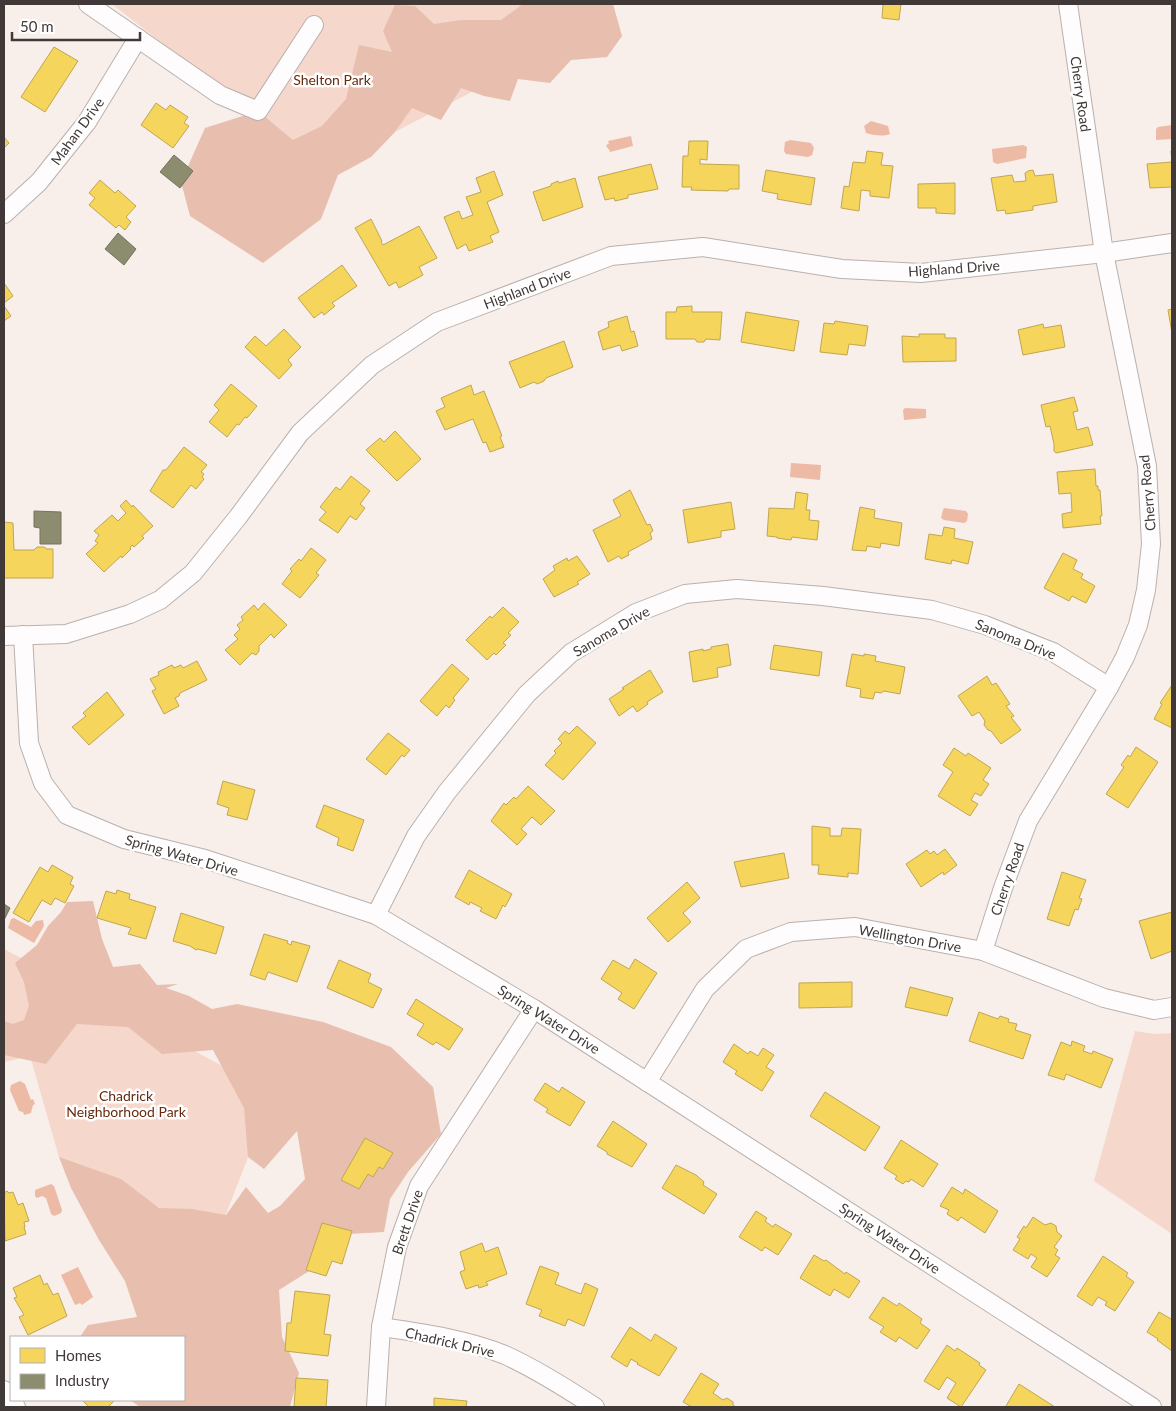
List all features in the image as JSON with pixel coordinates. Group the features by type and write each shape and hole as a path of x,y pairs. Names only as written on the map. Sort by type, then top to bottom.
{"street":[{"path":"88,4 220,95 258,112 314,24"},
{"name":"Cherry Road","path":"983,951 1003,888 1028,821 1125,657 1138,625 1146,590 1151,544 1147,466 1104,253 1068,4"},
{"name":"Mahan Drive","path":"4,214 39,182 87,122 138,38"},
{"name":"Highland Drive","path":"4,636 66,634 130,614 160,600 193,573 238,517 300,433 372,365 437,322 611,256 703,247 842,269 921,272 1104,253 1172,243"},
{"name":"Sanoma Drive","path":"376,915 416,836 447,792 527,694 571,653 636,613 685,594 737,589 822,596 932,610 985,625 1053,652 1109,686"},
{"name":"Spring Water Drive","path":"23,635 29,743 43,783 67,815 124,839 206,859 376,915 534,1009 1152,1407"},
{"name":"Wellington Drive","path":"647,1082 705,989 746,949 791,932 855,927 983,951 1104,998 1154,1010 1172,1006"},
{"name":"Brett Drive","path":"376,1407 381,1326 397,1247 419,1186 534,1009"},
{"name":"Chadrick Drive","path":"381,1326 463,1342 504,1355 559,1384 595,1407"}],"green space":[{"name":"Shelton Park","path":"112,4 546,4 586,33 323,169"},
{"name":"Chadrick Neighborhood Park","path":"4,949 273,1093 217,1237 59,1157 30,1056 4,1062"},
{"path":"1135,1031 1154,1034 1172,1033 1172,1234 1094,1181"}],"shaded area":[{"path":"523,4 613,4 622,36 607,57 571,60 550,83 518,79 510,101 484,96 461,88 441,120 412,108 394,133 371,157 338,175 321,219 263,263 190,216 181,182 205,128 258,111 293,140 322,126 346,99 359,45 392,52 383,31 395,5 415,6 434,24 461,20 501,20"},
{"path":"871,121 888,126 890,134 881,136 866,133 864,126"},
{"path":"1172,125 1172,139 1156,140 1156,129 1158,127"},
{"path":"631,136 633,146 610,152 606,145 609,144 608,141"},
{"path":"790,140 811,143 814,148 812,155 808,157 786,154 784,151 785,142"},
{"path":"1023,145 1027,147 1026,158 997,164 993,162 992,149"},
{"path":"905,408 926,409 926,418 904,420 903,410"},
{"path":"791,463 821,465 820,480 790,477"},
{"path":"944,508 966,511 968,514 967,521 964,523 944,520 941,518"},
{"path":"93,901 102,939 113,967 140,964 157,985 178,984 166,988 189,996 212,1009 237,1004 323,1022 391,1047 433,1087 441,1134 408,1172 390,1199 384,1232 332,1235 317,1266 279,1290 282,1337 299,1373 290,1407 140,1407 131,1401 185,1401 185,1336 81,1336 88,1325 137,1317 125,1281 99,1240 71,1188 59,1157 121,1179 159,1208 192,1209 226,1215 246,1187 268,1213 280,1206 305,1179 297,1131 264,1169 248,1157 244,1108 213,1050 162,1054 128,1027 77,1024 46,1064 4,1055 4,1021 13,1024 24,1020 29,1006 24,982 15,963 37,945 48,926 61,912 67,902"},
{"path":"14,918 31,927 36,921 43,920 44,926 34,943 8,928 11,919"},
{"path":"20,1081 25,1084 31,1100 33,1099 35,1104 31,1113 24,1115 23,1112 19,1111 10,1090 11,1085"},
{"path":"51,1184 54,1186 62,1210 61,1213 54,1216 51,1214 46,1198 42,1196 37,1198 35,1196 35,1190"},
{"path":"78,1267 93,1297 82,1305 80,1303 75,1305 61,1275"}],"building: Homes":[{"path":"883,4 901,4 899,20 882,18"},
{"path":"54,47 78,61 45,112 21,97"},
{"path":"156,103 166,110 170,105 188,117 184,123 189,126 173,148 141,125"},
{"path":"4,137 9,143 4,148"},
{"path":"689,141 708,141 707,160 700,159 700,164 739,165 739,189 729,189 728,191 691,190 692,187 682,187 683,156 688,156"},
{"path":"867,151 883,153 881,165 893,166 889,198 870,196 870,191 861,190 859,211 841,208 844,186 849,187 853,162 865,163"},
{"path":"1172,162 1172,187 1150,188 1147,164"},
{"path":"651,164 658,189 628,195 628,198 615,201 614,198 605,200 598,177"},
{"path":"766,170 815,178 811,205 777,199 778,194 762,191"},
{"path":"1033,170 1035,176 1053,174 1057,202 1033,206 1033,210 1006,214 1005,210 997,211 991,178 1012,175 1014,182 1026,181 1025,173"},
{"path":"494,171 503,195 487,202 499,232 490,236 493,242 469,251 466,244 457,249 444,217 459,211 462,219 473,215 466,197 481,192 476,178"},
{"path":"575,178 583,207 543,221 533,192 551,186 551,184 558,181 559,183"},
{"path":"100,180 115,193 118,190 136,206 126,217 131,222 125,230 119,225 116,228 89,205 95,198 89,193"},
{"path":"955,183 955,214 936,213 936,208 918,208 918,184"},
{"path":"371,219 383,245 419,226 437,258 419,267 423,275 399,288 396,282 389,286 355,228"},
{"path":"342,265 357,286 332,303 335,306 324,315 322,312 314,318 298,298"},
{"path":"4,283 13,296 4,303"},
{"path":"4,306 11,316 4,321"},
{"path":"692,306 692,312 722,312 720,340 706,339 704,342 697,342 695,339 666,339 666,312 676,312 677,307"},
{"path":"1172,309 1172,333 1168,310"},
{"path":"746,312 799,321 794,351 741,342"},
{"path":"627,316 631,332 634,331 638,346 622,351 620,345 603,350 598,332 609,327 608,322"},
{"path":"835,321 868,326 865,346 849,344 847,355 820,352 824,323 834,324"},
{"path":"1043,324 1044,328 1061,325 1065,347 1023,355 1018,330"},
{"path":"284,329 301,347 288,360 292,365 279,379 245,347 255,336 266,346"},
{"path":"919,334 945,334 945,338 956,338 956,361 903,362 902,336 919,337"},
{"path":"564,341 573,367 546,378 537,384 534,382 520,388 509,362"},
{"path":"231,384 257,406 247,418 245,417 239,425 237,424 227,437 209,422 219,410 214,405"},
{"path":"471,385 474,395 484,391 502,436 500,437 504,447 490,452 486,442 483,443 473,419 445,430 436,411 445,407 441,398"},
{"path":"1074,397 1078,411 1073,412 1077,430 1088,427 1093,445 1056,453 1054,451 1050,426 1046,427 1041,405"},
{"path":"395,431 421,459 397,481 366,450 380,438 384,442"},
{"path":"184,447 207,465 201,472 204,474 202,477 204,479 196,489 191,485 173,508 150,491 163,470 166,470"},
{"path":"1095,469 1096,486 1100,490 1101,524 1063,528 1062,514 1072,512 1071,493 1059,494 1057,472"},
{"path":"351,476 370,491 360,504 365,508 356,520 350,516 338,533 319,520 326,512 320,507 336,487 340,490"},
{"path":"630,490 647,525 650,524 653,531 650,533 652,539 628,552 629,555 621,559 619,556 608,562 593,530 621,516 613,500"},
{"path":"796,492 808,494 806,510 810,510 809,520 819,521 817,540 792,537 791,540 767,536 769,508 794,509"},
{"path":"126,500 153,526 142,536 144,538 134,547 132,545 131,549 122,558 121,556 104,572 86,554 98,543 95,541 99,535 94,531 112,515 118,521 126,513 120,506"},
{"path":"731,502 735,529 721,531 721,537 688,543 683,510"},
{"path":"860,507 875,510 874,518 902,523 899,546 881,543 880,548 867,546 866,551 852,550"},
{"path":"4,522 13,523 14,550 34,550 37,547 53,549 53,578 4,578"},
{"path":"944,527 955,529 954,538 973,542 968,564 952,560 951,564 925,559 929,534 942,536"},
{"path":"311,548 326,560 316,573 319,575 300,598 282,584 292,571 290,569 299,559 301,561"},
{"path":"1063,553 1077,560 1073,569 1083,574 1081,578 1095,586 1086,603 1072,596 1069,601 1044,588"},
{"path":"577,556 590,574 577,582 579,584 554,597 543,579 555,570 553,566 567,558 568,561"},
{"path":"264,603 287,625 274,638 271,634 259,646 259,651 256,655 252,653 240,665 225,650 238,639 234,635 240,629 237,625 243,620 241,617 254,605 258,610"},
{"path":"503,607 519,622 508,633 511,635 503,643 506,645 496,655 494,653 487,660 466,640 490,616 492,618"},
{"path":"728,644 731,665 717,668 718,677 693,682 689,652 703,649 703,651 711,649 711,647"},
{"path":"774,645 822,652 819,676 770,669"},
{"path":"852,654 876,656 875,661 905,667 900,694 884,691 881,693 875,692 873,699 860,697 861,689 846,686"},
{"path":"197,661 207,680 180,693 175,698 179,706 164,714 152,691 156,689 150,679 159,675 158,672 172,665 174,668 181,665 183,668"},
{"path":"452,664 469,679 453,698 455,700 449,708 446,705 437,716 420,701"},
{"path":"650,670 663,692 647,702 648,704 637,712 633,706 619,716 609,699"},
{"path":"987,676 992,685 996,683 1010,704 1006,706 1014,716 1011,717 1021,730 1001,744 984,725 985,721 979,712 972,716 958,696"},
{"path":"1172,685 1172,728 1154,719 1162,704 1160,703"},
{"path":"107,692 124,715 89,745 72,727 86,716 83,713"},
{"path":"577,726 596,743 563,780 545,765 562,743 558,739 565,731 569,734"},
{"path":"388,733 410,750 404,757 402,755 386,775 366,759"},
{"path":"1136,747 1158,762 1128,808 1106,794 1124,767 1121,765 1128,755 1130,757"},
{"path":"954,748 966,756 968,753 991,768 983,780 989,784 981,796 975,793 971,800 978,804 970,816 938,796 953,772 943,765"},
{"path":"223,781 255,790 247,820 227,815 229,808 217,804"},
{"path":"528,786 555,811 541,825 532,817 521,829 527,834 517,845 491,821 504,803 506,805 514,797 516,799"},
{"path":"324,805 364,820 353,851 337,845 339,838 316,827"},
{"path":"812,826 830,828 830,836 841,836 842,828 861,829 858,874 848,873 848,877 818,874 819,865 812,865"},
{"path":"945,849 957,865 944,875 943,872 921,887 906,864 927,850 930,854 934,851 937,855"},
{"path":"784,853 789,878 741,887 734,862"},
{"path":"52,865 73,877 70,884 74,886 65,903 55,898 51,905 42,900 29,922 13,913 40,867 48,872"},
{"path":"469,870 512,894 505,907 503,905 496,919 480,911 482,908 470,902 469,905 455,897"},
{"path":"1062,872 1086,880 1079,898 1082,899 1078,910 1075,909 1069,926 1047,919"},
{"path":"687,882 700,898 683,913 691,922 668,942 647,918"},
{"path":"117,890 130,894 129,899 156,907 146,939 128,934 131,928 97,918 106,891 116,894"},
{"path":"1172,912 1172,951 1151,959 1139,921"},
{"path":"181,913 224,927 216,954 196,950 190,946 173,941"},
{"path":"264,934 288,941 287,943 291,945 292,941 310,946 297,982 268,972 265,980 250,975"},
{"path":"635,959 657,973 634,1009 618,999 622,993 601,979 613,960 629,969"},
{"path":"339,960 371,974 368,982 382,989 373,1008 327,988"},
{"path":"852,982 852,1007 799,1008 799,983"},
{"path":"910,987 953,998 947,1016 905,1007"},
{"path":"416,999 463,1029 449,1050 436,1042 433,1045 417,1035 424,1024 407,1014"},
{"path":"979,1012 998,1019 1000,1016 1009,1019 1008,1022 1017,1024 1015,1030 1031,1035 1023,1059 969,1041"},
{"path":"1072,1041 1085,1046 1083,1051 1092,1054 1093,1051 1113,1059 1101,1088 1066,1074 1064,1080 1048,1075 1061,1042 1071,1046"},
{"path":"734,1044 748,1054 750,1051 758,1056 763,1048 774,1055 766,1067 774,1072 762,1091 735,1074 737,1071 723,1062"},
{"path":"545,1083 559,1092 562,1087 585,1102 570,1126 546,1112 548,1109 534,1100"},
{"path":"825,1092 880,1127 865,1151 810,1116"},
{"path":"613,1121 647,1144 632,1167 607,1154 607,1152 597,1146"},
{"path":"365,1138 393,1153 383,1169 379,1167 373,1177 368,1174 359,1189 341,1180"},
{"path":"901,1140 938,1164 923,1187 911,1179 903,1184 895,1179 897,1176 884,1168"},
{"path":"676,1165 696,1175 704,1182 703,1185 717,1194 704,1214 662,1188"},
{"path":"952,1187 963,1194 965,1189 998,1211 985,1233 961,1217 958,1221 947,1214 949,1210 940,1206"},
{"path":"7,1191 9,1193 13,1192 18,1205 23,1203 29,1221 24,1222 26,1234 5,1241 4,1193"},
{"path":"756,1211 767,1218 765,1221 773,1227 775,1224 792,1234 778,1255 765,1247 762,1251 739,1237"},
{"path":"1033,1217 1045,1225 1051,1223 1056,1226 1057,1232 1062,1236 1054,1247 1058,1250 1055,1255 1060,1258 1047,1277 1031,1267 1037,1258 1031,1254 1028,1259 1013,1250 1020,1239 1017,1237"},
{"path":"322,1223 352,1231 342,1264 332,1261 326,1276 306,1270"},
{"path":"482,1243 485,1252 498,1247 507,1274 486,1282 488,1285 479,1288 478,1285 466,1289 460,1272 465,1270 460,1252"},
{"path":"814,1255 824,1261 826,1260 845,1274 846,1272 860,1281 849,1298 834,1289 830,1296 800,1278"},
{"path":"1103,1256 1128,1273 1126,1276 1134,1282 1115,1311 1105,1305 1107,1302 1098,1297 1092,1306 1077,1296"},
{"path":"540,1266 559,1273 555,1284 581,1294 585,1283 598,1289 584,1326 568,1319 565,1326 539,1316 542,1310 526,1304"},
{"path":"40,1275 44,1285 47,1283 53,1295 58,1293 67,1316 28,1335 19,1317 24,1315 14,1298 17,1297 13,1288"},
{"path":"295,1291 330,1295 324,1334 331,1335 328,1356 285,1351 287,1323 291,1323"},
{"path":"883,1297 897,1306 899,1303 922,1319 920,1323 930,1330 917,1349 899,1337 896,1342 880,1332 884,1327 869,1318"},
{"path":"1159,1312 1172,1318 1172,1351 1147,1332"},
{"path":"630,1327 651,1341 655,1334 677,1348 659,1376 631,1359 627,1367 611,1357"},
{"path":"947,1345 955,1351 957,1348 980,1363 979,1365 986,1370 961,1407 947,1398 956,1383 947,1377 939,1390 924,1381"},
{"path":"701,1373 719,1384 713,1393 723,1400 727,1398 736,1407 692,1407 683,1402"},
{"path":"296,1378 328,1380 326,1407 294,1407"},
{"path":"1019,1384 1055,1407 1006,1406"},
{"path":"434,1398 467,1401 466,1407 434,1407"},
{"path":"83,1401 114,1401 108,1407 89,1407"}],"building: Industry":[{"path":"174,155 193,171 180,188 160,172"},
{"path":"118,233 136,249 124,265 105,249"},
{"path":"34,511 61,512 61,544 40,544 40,528 34,527"},
{"path":"4,904 10,908 4,920"}]}
